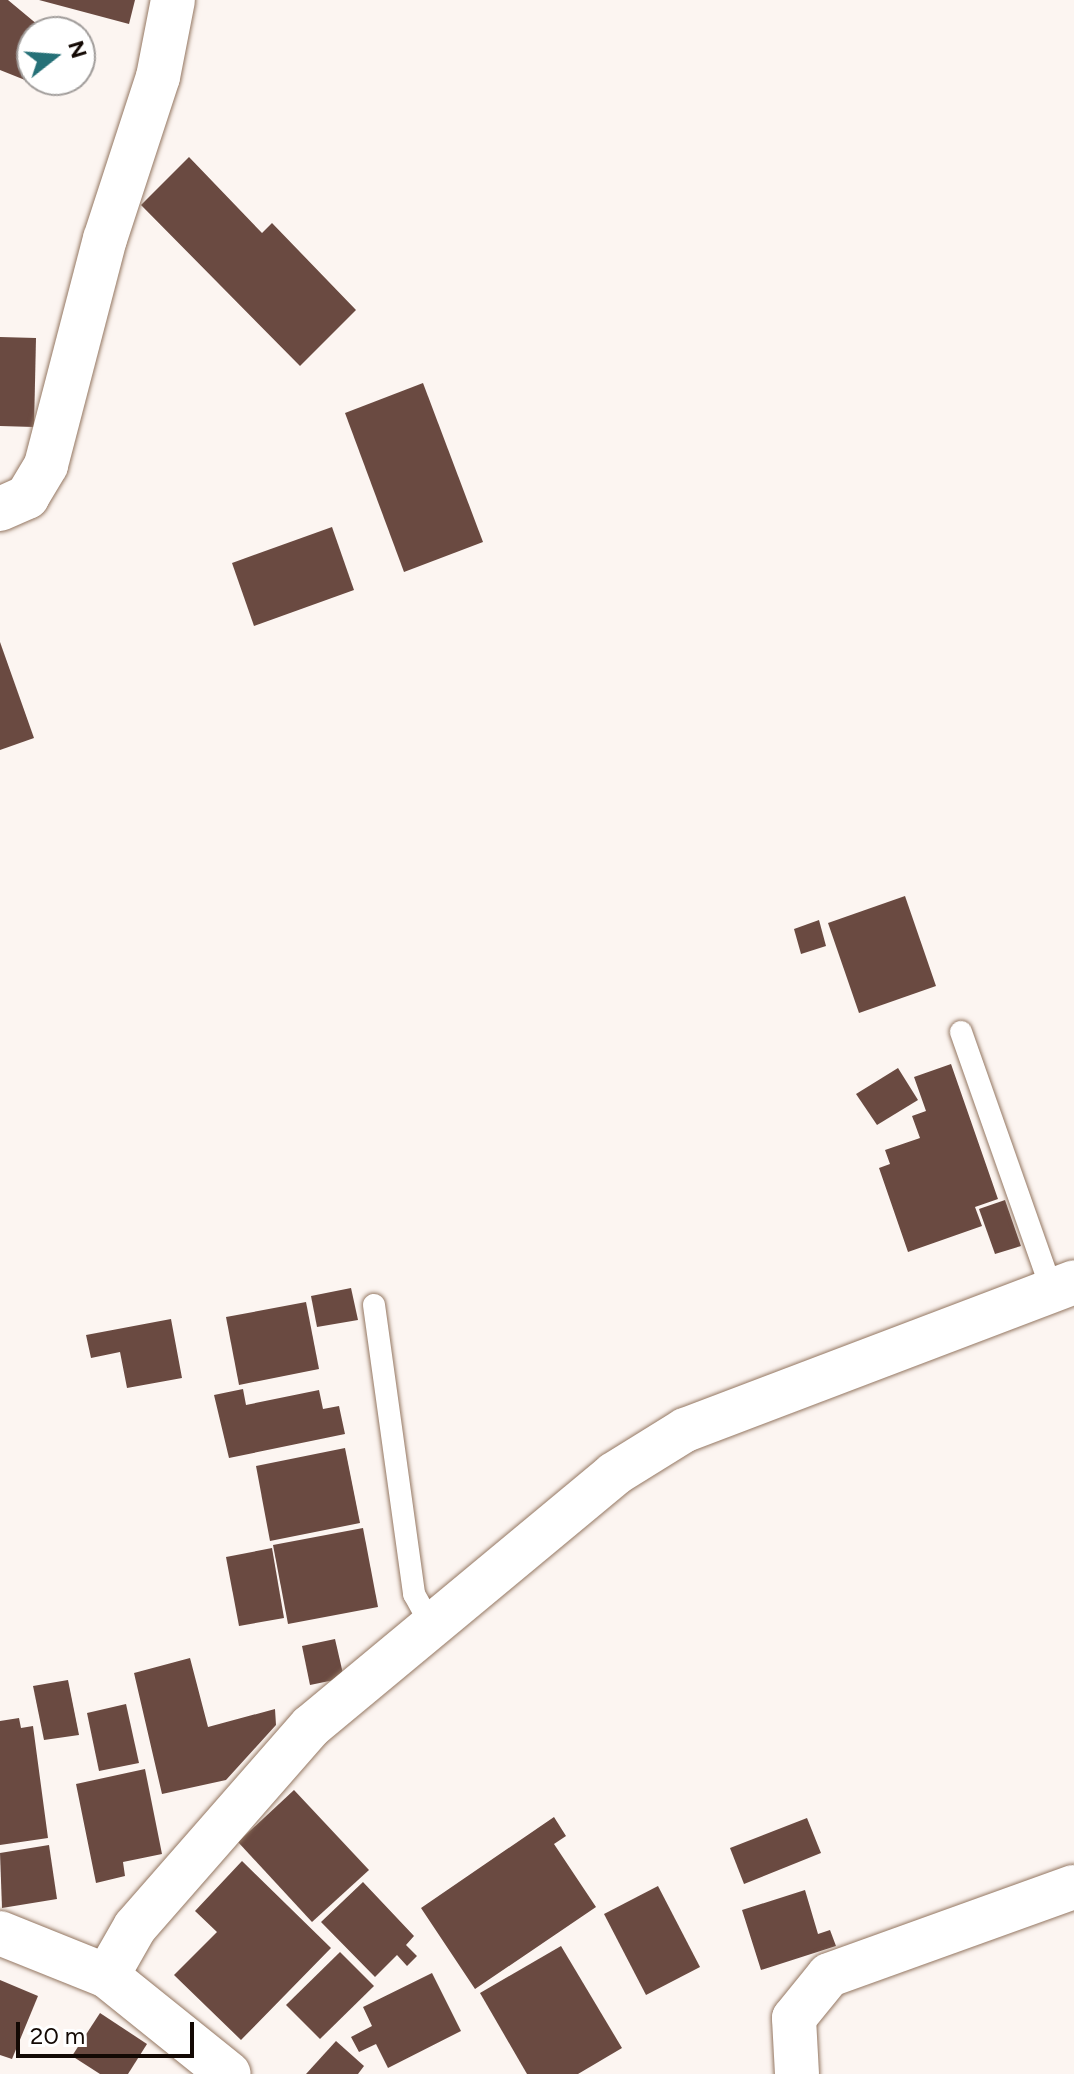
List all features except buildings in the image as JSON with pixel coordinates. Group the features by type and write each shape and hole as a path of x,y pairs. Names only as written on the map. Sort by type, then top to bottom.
{"street":[{"path":"0,509 27,497 46,465 105,239 158,77 173,0"},
{"path":"107,1976 135,1927 311,1726 614,1474 685,1430 1063,1286"},
{"path":"797,2074 794,2018 829,1975 1074,1887"},
{"path":"0,1933 107,1976 229,2074"}],"lane":[{"path":"961,1032 1063,1286"},
{"path":"374,1305 414,1594 432,1627"}]}
